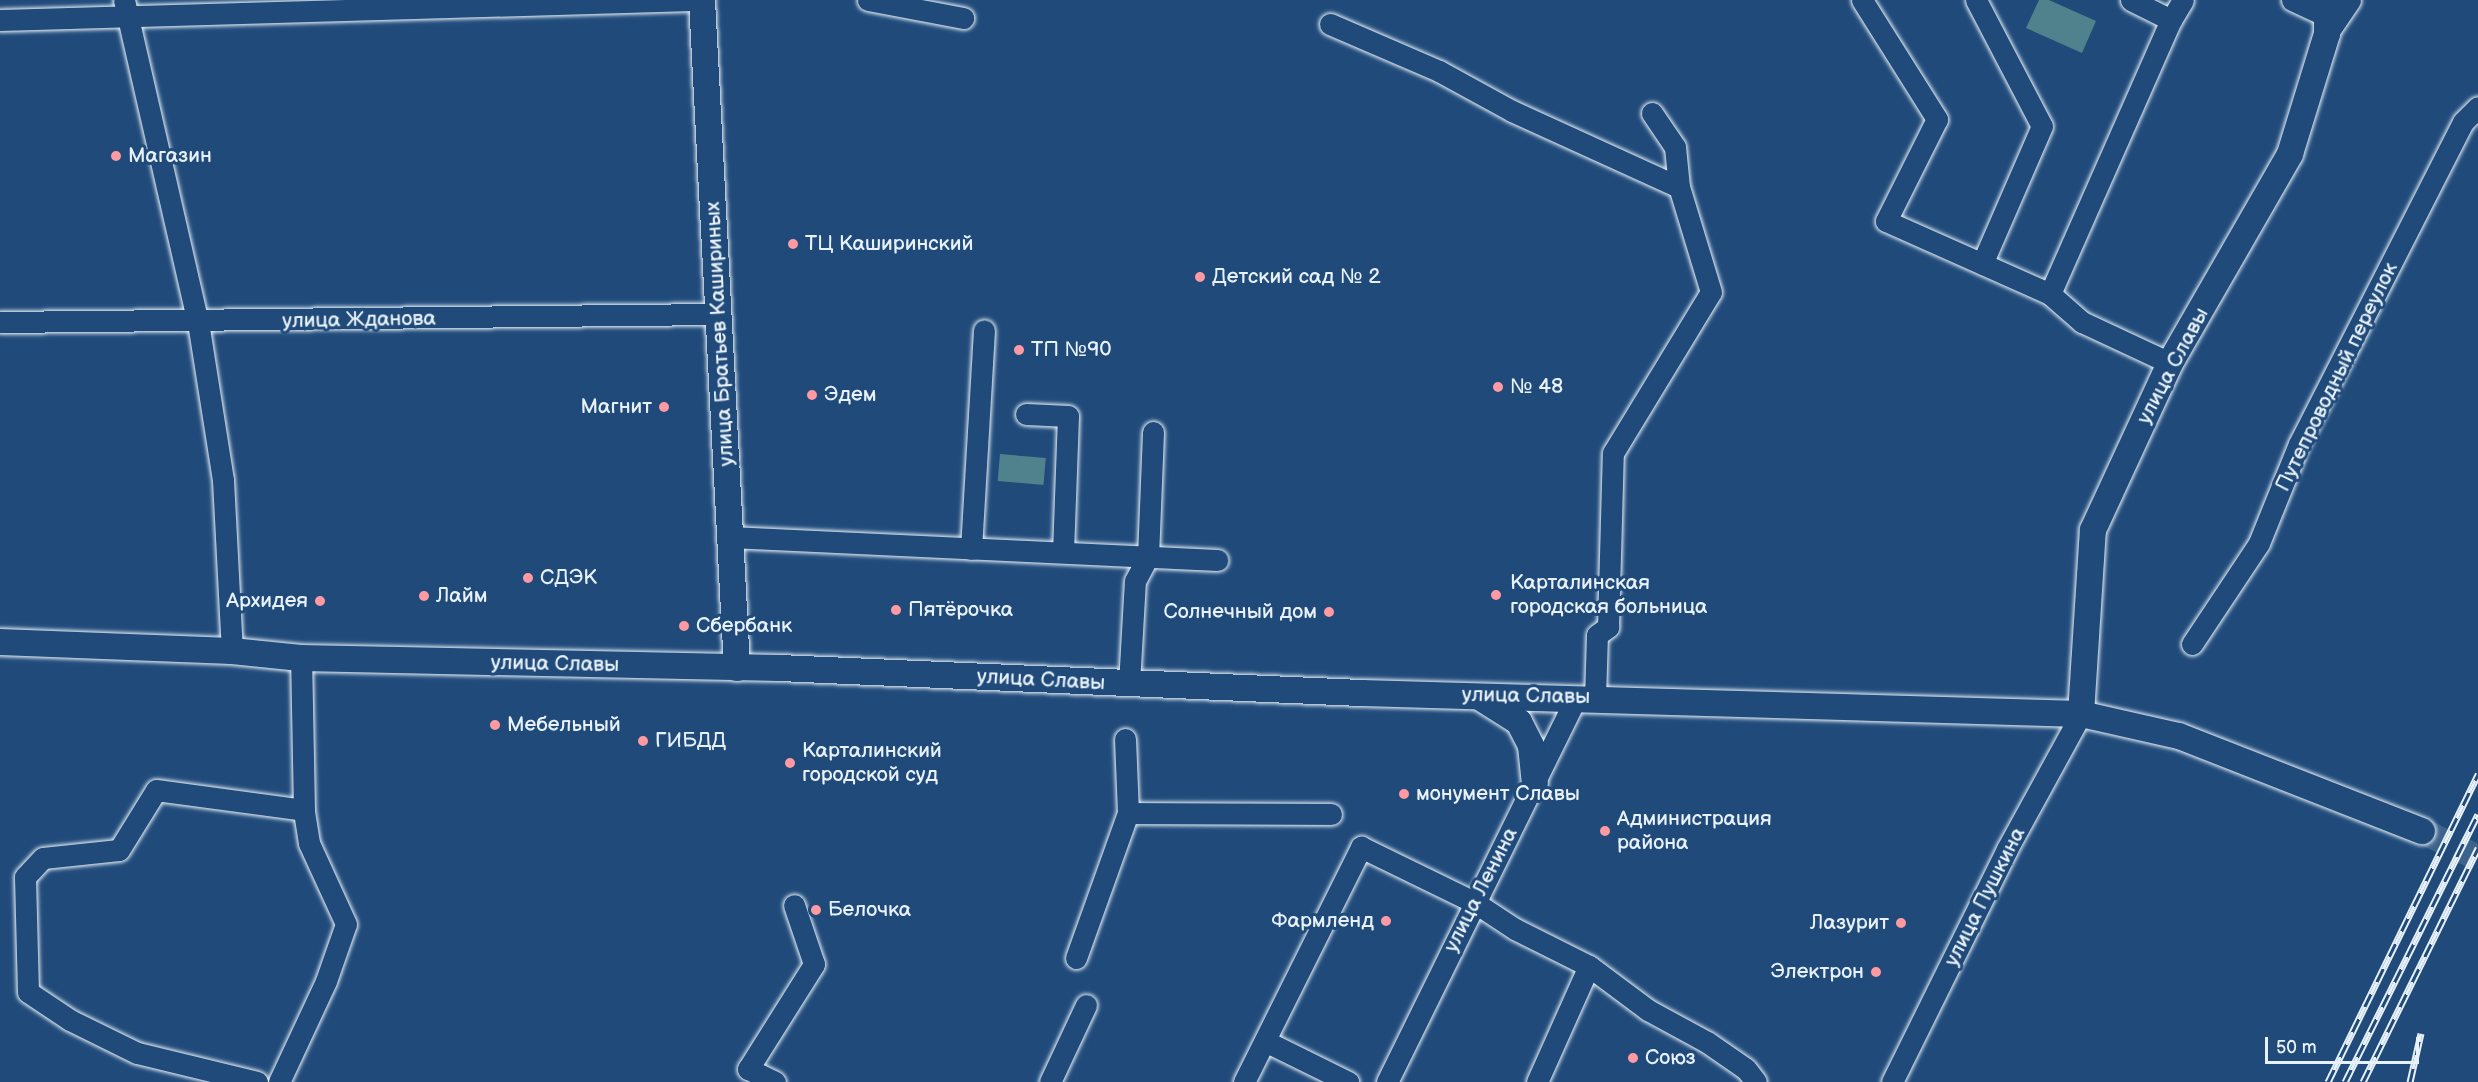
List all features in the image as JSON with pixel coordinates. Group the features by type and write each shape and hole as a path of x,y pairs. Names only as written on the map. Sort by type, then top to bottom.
{"main road":[{"name":"улица Братьев Кашириных","path":"702,0 737,668"},
{"name":"улица Славы","path":"2081,714 2093,530 2170,363 2290,154 2327,17"},
{"name":"улица Славы","path":"0,642 232,651 301,658 737,668 1129,684 2081,714 2180,736 2422,831"},
{"path":"1476,695 1505,710 1519,722 1531,746 1535,783"}],"street":[{"path":"0,20 125,9 693,0"},
{"path":"868,0 963,18"},
{"path":"1862,0 1937,119 1886,221 2050,294 2082,322 2170,363"},
{"path":"1976,0 2042,126 1982,264"},
{"path":"2131,0 2171,20"},
{"path":"2050,294 2171,20 2183,0"},
{"path":"2292,0 2327,17 2350,0"},
{"path":"125,9 198,322 223,480 232,651"},
{"path":"1330,24 1439,70 1512,111 1679,188"},
{"name":"Путепроводный переулок","path":"2192,644 2259,543 2299,444 2463,122 2478,107"},
{"path":"1585,698 1597,635 1608,627 1613,453 1711,292 1679,188 1675,147 1652,113"},
{"name":"улица Жданова","path":"0,322 198,322 718,314"},
{"path":"971,549 984,330"},
{"path":"1026,414 1068,416 1063,552"},
{"path":"1129,684 1135,581 1148,557 1153,432"},
{"path":"730,537 1217,560"},
{"path":"279,1082 326,981 346,924 309,843 304,810 301,658"},
{"name":"улица Ленина","path":"1387,1082 1474,902 1535,783 1585,698"},
{"name":"улица Пушкина","path":"1892,1082 2007,849 2081,714"},
{"path":"1076,958 1128,813 1125,739"},
{"path":"257,1082 137,1053 70,1020 28,992 26,876 43,858 119,850 156,790 304,810"},
{"path":"1128,813 1331,814"},
{"path":"1244,1082 1360,847 1474,902 1515,929 1589,966 1648,1010 1730,1058 1756,1082"},
{"path":"775,1082 748,1069 814,964 794,905"},
{"path":"1537,1082 1589,966"},
{"path":"1050,1082 1086,1005"},
{"path":"1265,1041 1348,1082"}],"green space":[{"path":"2039,0 2049,0 2096,21 2082,53 2026,28"},
{"path":"1000,454 1046,458 1043,485 998,481"}],"tunnel":[{"path":"2422,831 2478,858"}],"railway":[{"path":"2328,1082 2478,774"},
{"path":"2345,1082 2478,814"},
{"path":"2363,1082 2478,848"},
{"path":"2410,1082 2421,1033"}],"place":[{"name":"Магазин","path":"116,156"},
{"name":"ТЦ Каширинский","path":"793,244"},
{"name":"Детский сад № 2","path":"1200,277"},
{"name":"ТП №90","path":"1019,350"},
{"name":"№ 48","path":"1498,387"},
{"name":"Эдем","path":"812,395"},
{"name":"Магнит","path":"664,407"},
{"name":"СДЭК","path":"528,578"},
{"name":"Карталинская городская больница","path":"1496,595"},
{"name":"Лайм","path":"424,596"},
{"name":"Архидея","path":"320,601"},
{"name":"Пятёрочка","path":"896,610"},
{"name":"Солнечный дом","path":"1329,612"},
{"name":"Сбербанк","path":"684,626"},
{"name":"Мебельный","path":"495,725"},
{"name":"ГИБДД","path":"643,741"},
{"name":"Карталинский городской суд","path":"790,763"},
{"name":"монумент Славы","path":"1404,794"},
{"name":"Администрация района","path":"1605,831"},
{"name":"Белочка","path":"816,910"},
{"name":"Фармленд","path":"1386,921"},
{"name":"Лазурит","path":"1901,923"},
{"name":"Электрон","path":"1876,972"},
{"name":"Союз","path":"1633,1058"}]}
